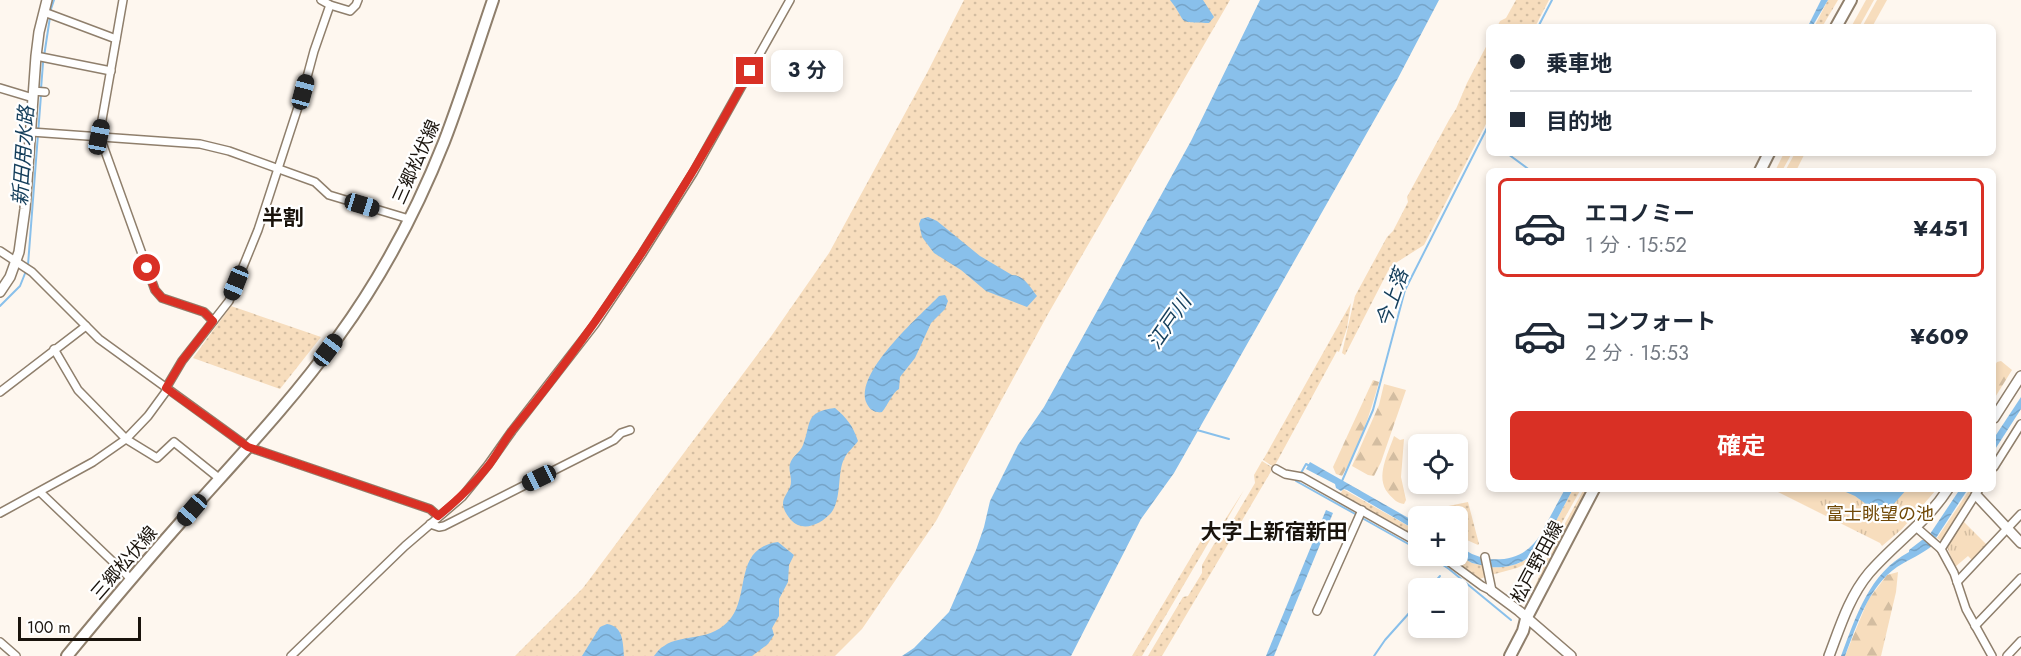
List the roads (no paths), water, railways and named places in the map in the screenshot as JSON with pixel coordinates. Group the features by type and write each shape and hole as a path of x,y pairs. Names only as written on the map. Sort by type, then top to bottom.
{"main road":[{"name":"三郷松伏線","path":"67,656 131,579 295,393 339,336 380,271 409,219 443,143 493,0"},
{"path":"1838,24 1851,0"},
{"name":"松戸野田線","path":"1510,656 1523,631 1526,619 1592,492"},
{"name":"松戸野田線","path":"1502,656 1518,627 1526,619"}],"street":[{"path":"0,292 19,263 37,93 49,14 47,0"},
{"path":"123,0 99,137 155,290 162,298 204,312 213,321"},
{"path":"321,0 350,11 358,0"},
{"path":"291,656 405,546 462,497 488,465 595,324 642,254 693,172 790,0"},
{"path":"0,513 93,462 126,439 148,416 182,361 229,301 258,230 330,5"},
{"path":"49,14 116,39"},
{"path":"42,57 111,71"},
{"path":"0,87 37,93"},
{"path":"33,133 200,144 315,182 329,195 409,219"},
{"path":"0,251 32,272 99,339 248,447 430,509 438,516"},
{"path":"0,392 86,326"},
{"path":"54,349 78,390 126,439 157,458 174,442 220,479"},
{"path":"1996,415 2021,376"},
{"path":"1996,464 2021,424"},
{"path":"430,524 444,526 605,445 621,433 630,430"},
{"path":"1276,469 1286,474 1300,476 1360,514 1408,538"},
{"path":"40,492 131,579"},
{"path":"1829,656 1849,604 1864,580 1917,528 1946,492"},
{"path":"1941,549 1978,492 2021,543"},
{"path":"1317,611 1360,514"},
{"path":"1957,582 2021,514"},
{"path":"1917,528 1941,549 1957,582 1966,609 1992,656"},
{"path":"1485,557 1492,591"},
{"path":"1455,566 1520,611 1526,619 1571,656"},
{"path":"1975,626 2021,578"},
{"path":"2007,656 2021,641"},
{"path":"0,642 16,656"}],"water":[{"path":"1170,0 1203,0 1214,17 1209,23 1186,22"},
{"name":"江戸川","path":"1260,0 1439,0 1397,80 1174,473 1141,519 1071,656 902,656 914,648 949,612 976,550 990,501 1018,445 1044,407 1191,141"},
{"path":"1821,0 1828,0 1814,24 1809,24"},
{"path":"928,217 937,221 980,256 1023,279 1037,296 1027,307 986,291 961,270 934,253 922,237 919,224 921,219"},
{"path":"945,295 948,301 945,309 931,323 915,358 900,377 899,389 882,412 873,411 867,404 865,392 869,377 878,362 890,346 939,296"},
{"path":"2021,397 2021,409 1996,448 1996,435"},
{"path":"835,408 849,423 858,441 844,459 837,501 831,513 812,526 801,526 791,520 783,506 791,484 790,464 802,448 814,415"},
{"path":"1310,462 1408,518 1408,526 1347,490 1341,491 1336,488 1335,484 1306,469"},
{"path":"1563,492 1571,492 1549,534 1543,530"},
{"path":"1846,492 1904,492 1892,506 1897,512 1888,520"},
{"path":"1958,492 1966,492 1936,538 1930,534"},
{"path":"1326,510 1333,513 1274,656 1266,656"},
{"path":"1541,534 1547,539 1529,557 1515,564 1490,567 1488,559 1505,559 1519,555 1531,547"},
{"path":"1922,540 1933,545 1897,567 1878,585 1859,619 1845,656 1841,656 1859,611 1874,584 1895,561"},
{"path":"778,542 794,555 789,565 788,582 779,599 779,616 772,628 774,635 768,644 752,656 654,656 671,642 706,634 723,626 737,608 749,562 764,546"},
{"path":"1468,552 1483,558 1485,566 1468,561"},
{"path":"607,624 619,631 624,656 582,656 600,627"}],"waterway":[{"name":"新田用水路","path":"50,12 54,0"},
{"name":"今上落","path":"1540,24 1552,0"},
{"name":"新田用水路","path":"41,89 50,17"},
{"name":"新田用水路","path":"28,265 41,95"},
{"name":"今上落","path":"1342,481 1373,410 1405,290 1486,130"},
{"path":"1511,156 1527,168"},
{"name":"新田用水路","path":"0,306 20,286 26,271"},
{"path":"1197,430 1229,439"},
{"path":"1301,473 1306,464 1310,466"},
{"path":"1298,478 1296,481 1357,515"},
{"path":"1362,518 1408,544"},
{"path":"1444,566 1511,620"},
{"path":"1374,656 1408,614"}],"district":[{"name":"半割","path":"283,218"},
{"name":"大字上新宿新田","path":"1274,532"}],"park label":[{"name":"富士眺望の池","path":"1880,514"}]}
